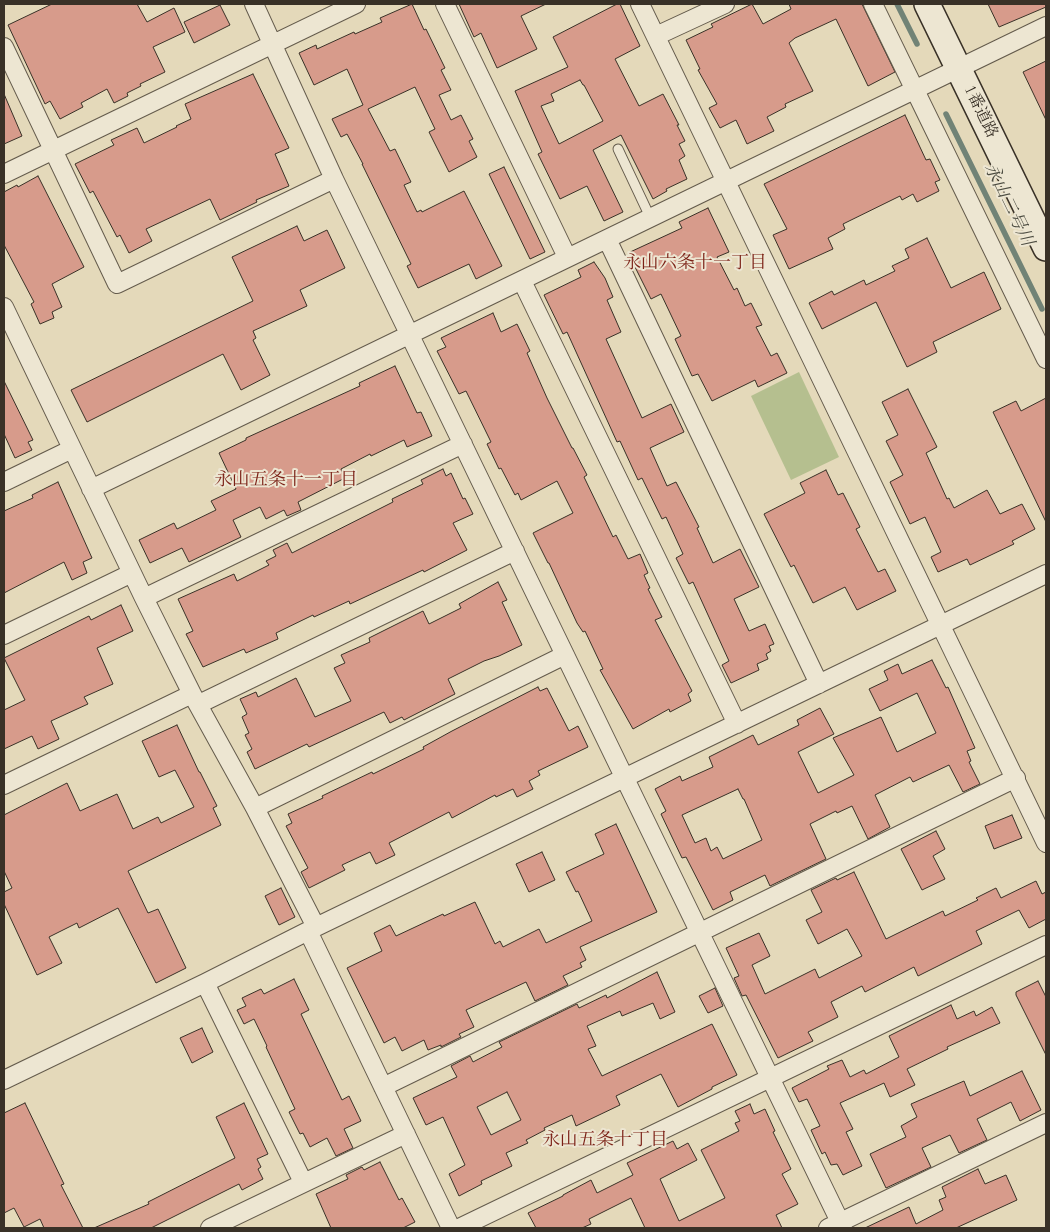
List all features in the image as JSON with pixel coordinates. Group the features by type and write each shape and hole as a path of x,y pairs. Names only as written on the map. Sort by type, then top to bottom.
{"street":[{"path":"254,4 334,179 770,1077 837,1226 1046,1123"},
{"path":"4,174 356,4"},
{"path":"445,4 567,257"},
{"path":"640,4 1046,843"},
{"path":"656,36 725,4"},
{"path":"873,4 1046,359"},
{"name":"1番道路","path":"927,4 1046,248"},
{"path":"91,489 1046,26"},
{"path":"4,47 117,284 334,179"},
{"path":"607,238 819,684"},
{"path":"522,281 737,724"},
{"path":"4,307 8,327 72,449 144,598 255,808 383,1087 451,1228"},
{"path":"144,598 462,444"},
{"path":"4,482 72,449"},
{"path":"4,785 196,699 514,551"},
{"path":"4,634 132,573"},
{"path":"4,1080 1046,574"},
{"path":"255,808 566,655"},
{"path":"383,1087 1016,778"},
{"path":"459,1228 1046,944"},
{"path":"205,983 303,1182"},
{"path":"210,1228 406,1134"}],"lane":[{"path":"618,149 650,217"}],"green space":[{"path":"799,372 839,457 791,480 751,396"}],"building":[{"path":"52,4 137,4 147,22 174,8 185,32 153,47 165,72 140,84 141,86 127,93 128,96 114,103 107,89 81,103 83,107 60,119 50,101 45,104 8,25"},
{"path":"412,4 445,68 441,70 451,90 439,95 451,120 461,115 473,139 469,141 477,157 449,172 429,132 435,129 415,87 368,109 390,151 395,149 411,182 404,185 417,212 421,210 422,212 464,191 502,266 476,279 469,264 418,288 407,266 411,264 363,164 347,134 341,137 332,119 363,105 347,69 314,85 299,53 316,45 317,49 354,32 355,34 382,22 380,18"},
{"path":"459,4 546,4 521,16 537,49 497,68 481,33 474,37"},
{"path":"620,4 640,46 615,59 639,106 663,94 685,141 679,144 685,156 679,160 687,179 666,189 667,191 653,199 621,135 593,150 623,212 604,221 587,186 560,199 538,154 542,152 515,91 568,67 553,37","holes":["580,80 603,121 559,144 541,106 554,101 551,94"]},
{"path":"752,4 763,24 791,9 789,4 862,4 895,72 868,86 836,19 795,38 789,43 813,91 785,104 786,107 767,117 774,131 747,144 736,120 720,128 709,108 717,104 698,70 700,69 686,40 713,27 711,24"},
{"path":"988,4 1046,4 1046,7 999,27"},
{"path":"220,5 230,25 194,43 184,22"},
{"path":"1046,61 1046,120 1023,72"},
{"path":"253,74 289,148 275,154 289,186 256,200 257,202 220,220 210,199 146,229 152,241 129,253 120,235 117,237 93,191 90,193 75,164 114,145 111,140 137,128 144,143 177,127 191,119 185,104"},
{"path":"4,94 22,136 4,144"},
{"path":"905,115 926,160 930,159 940,180 935,182 939,191 917,202 913,194 902,200 900,196 843,224 845,229 828,238 833,249 789,269 773,235 787,229 764,184"},
{"path":"504,167 545,252 530,259 489,174"},
{"path":"38,176 84,267 52,284 62,307 52,312 54,318 40,324 31,304 34,302 4,245 4,192"},
{"path":"708,208 729,252 717,257 734,290 737,288 745,306 751,303 762,325 756,327 771,356 777,353 787,373 758,387 755,380 712,401 698,374 692,376 675,339 681,336 661,294 651,299 628,253 682,228 679,222"},
{"path":"297,226 304,241 327,230 345,268 300,290 307,306 253,331 256,338 253,340 270,375 241,390 223,354 87,422 71,390 253,301 232,257"},
{"path":"927,238 951,288 984,272 1001,309 933,342 937,352 907,367 876,302 822,329 809,303 832,291 834,295 864,280 866,285 895,271 892,266 909,258 905,249"},
{"path":"594,262 605,278 613,297 607,300 621,332 606,339 642,418 671,404 684,432 650,448 667,486 676,482 699,527 697,528 713,563 740,549 759,587 734,599 749,631 765,624 774,644 769,646 771,651 766,654 768,659 757,664 759,670 731,683 722,665 729,661 693,582 689,584 676,558 683,554 666,517 662,519 642,478 638,480 620,441 617,442 567,332 563,334 544,295 581,277 578,270"},
{"path":"493,313 501,332 517,324 530,351 527,353 547,398 587,475 584,477 613,537 616,535 628,559 640,554 648,573 644,575 650,588 648,589 662,617 655,620 692,691 688,694 691,701 670,712 669,709 633,729 600,670 603,669 585,631 583,632 577,623 533,533 573,513 557,481 521,500 518,493 515,495 501,468 499,469 487,444 491,442 466,391 459,394 437,351 446,347 441,338"},
{"path":"395,366 417,413 421,412 432,436 407,447 404,440 341,469 345,478 298,502 301,510 287,516 284,510 266,519 260,507 233,520 241,537 189,562 182,548 150,563 139,540 174,523 177,529 216,510 211,501 236,489 219,453 246,440 246,438 360,386 359,383"},
{"path":"4,381 33,440 28,442 32,450 15,458 4,434"},
{"path":"908,389 937,447 926,453 947,499 949,498 954,508 987,490 1000,514 1022,504 1035,529 1012,541 1014,544 970,565 967,559 938,572 931,557 941,552 925,517 910,524 890,482 903,475 886,441 898,435 882,402"},
{"path":"1046,398 1046,522 993,412 1016,401 1021,411"},
{"path":"443,469 446,476 451,473 463,499 465,498 473,514 453,523 467,550 424,572 423,570 350,604 349,601 314,617 313,615 276,633 278,639 246,653 244,649 203,667 186,634 193,631 178,599 234,574 237,581 269,565 266,561 276,556 273,550 287,543 292,553 393,502 392,499 423,484 421,480"},
{"path":"826,470 838,495 843,493 860,527 856,529 878,572 885,569 896,591 857,610 845,587 813,603 794,565 791,567 764,514 805,493 800,483"},
{"path":"58,482 92,558 83,562 87,573 72,580 64,562 4,593 4,511 33,498 32,495"},
{"path":"498,582 507,600 502,602 522,645 448,679 455,694 404,720 402,717 390,723 384,712 309,747 307,744 255,769 247,752 252,749 245,735 249,733 242,717 247,714 240,699 256,692 258,697 296,678 315,717 351,701 334,668 345,663 341,655 370,642 369,638 423,611 429,624 461,608 459,604"},
{"path":"121,605 133,631 97,648 113,684 84,697 88,704 51,721 59,739 38,749 32,736 4,749 4,710 25,700 4,658 89,616 91,620"},
{"path":"932,660 946,688 948,687 975,748 967,751 971,761 969,762 980,784 963,792 949,765 913,782 910,777 875,795 890,827 868,839 852,806 837,813 836,811 810,824 826,859 770,886 765,875 730,892 733,900 713,910 686,857 682,858 661,814 666,811 655,789 680,776 682,781 713,767 709,757 753,735 758,745 799,725 797,720 820,708 834,734 798,752 818,793 854,775 833,738 881,717 897,752 936,733 917,693 880,711 869,689 888,680 884,671 898,664 902,674","holes":["738,789 762,840 723,859 717,847 711,851 706,838 695,843 682,815"]},
{"path":"538,687 540,691 547,688 569,731 578,726 588,747 538,771 540,775 529,781 533,789 517,797 513,789 496,797 495,795 452,818 449,812 389,843 395,855 376,864 370,852 342,865 345,870 309,888 301,872 308,868 286,826 292,823 288,814 372,772 373,774 424,749 423,747 452,731"},
{"path":"177,725 217,806 213,808 221,825 128,871 148,913 158,909 186,968 156,983 118,908 79,928 77,923 49,937 62,963 37,975 4,904 4,892 12,888 4,871 4,815 67,783 80,811 117,794 133,829 158,817 161,823 194,807 175,770 159,777 142,741"},
{"path":"1012,815 1022,838 994,849 985,826"},
{"path":"616,824 657,912 580,947 586,960 580,963 582,967 563,976 568,985 535,1001 526,982 466,1010 474,1027 459,1034 461,1037 441,1047 441,1045 428,1050 424,1040 402,1051 395,1037 384,1043 347,968 382,951 374,933 390,925 396,936 443,914 444,916 475,902 495,944 500,941 503,947 539,929 546,943 592,921 578,891 576,892 566,872 604,854 595,834"},
{"path":"936,831 945,849 933,856 945,879 922,890 901,849"},
{"path":"542,852 555,880 529,892 516,864"},
{"path":"854,872 886,939 943,911 945,916 978,900 976,898 996,888 1001,898 1036,881 1042,894 1046,892 1046,919 1029,928 1019,910 976,931 982,944 918,976 914,967 865,992 862,986 831,1002 838,1017 808,1032 813,1041 778,1058 746,995 742,996 734,978 739,976 726,948 759,933 770,956 752,965 765,994 815,969 819,978 862,956 847,929 818,944 806,920 822,912 811,890"},
{"path":"281,888 295,917 279,925 265,896"},
{"path":"657,972 675,1012 660,1019 653,1003 622,1016 620,1011 587,1026 596,1046 588,1049 602,1076 712,1024 737,1075 678,1107 661,1074 616,1096 620,1105 576,1126 572,1115 544,1128 545,1130 526,1140 528,1143 506,1153 512,1166 481,1181 482,1184 459,1196 449,1174 465,1165 443,1117 426,1125 413,1098 457,1077 451,1066 470,1056 473,1062 502,1047 499,1042 577,1004 579,1008 606,995 607,998","holes":["507,1092 521,1120 491,1135 477,1107"]},
{"path":"294,979 309,1010 301,1014 342,1100 349,1096 361,1121 344,1129 353,1148 336,1156 327,1138 310,1147 303,1133 300,1134 289,1112 295,1109 254,1019 244,1024 237,1010 246,1006 242,998 261,989 264,994"},
{"path":"1038,981 1046,997 1046,1055 1016,995 1016,992"},
{"path":"715,988 723,1006 708,1013 699,996"},
{"path":"951,1005 957,1019 974,1011 976,1016 992,1007 1000,1023 947,1047 948,1049 907,1069 915,1085 890,1097 884,1083 840,1103 853,1129 846,1132 862,1166 843,1175 837,1164 831,1165 825,1152 822,1154 811,1130 820,1126 807,1099 799,1102 792,1088 829,1069 827,1066 842,1060 850,1077 864,1070 866,1074 899,1057 889,1036"},
{"path":"202,1028 213,1052 192,1063 180,1038"},
{"path":"1022,1071 1041,1110 1020,1121 1011,1102 977,1119 987,1140 959,1153 950,1135 922,1148 931,1167 886,1188 870,1154 906,1137 901,1126 917,1117 911,1104 964,1081 970,1096"},
{"path":"25,1103 64,1184 61,1185 83,1228 44,1228 40,1219 24,1227 14,1208 4,1213 4,1113"},
{"path":"244,1103 268,1154 257,1159 261,1167 258,1169 263,1179 242,1190 239,1184 151,1228 94,1228 149,1204 148,1202 235,1158 216,1117"},
{"path":"750,1104 754,1114 765,1109 775,1131 773,1132 791,1169 782,1174 798,1204 776,1215 782,1228 645,1228 631,1198 589,1219 591,1224 582,1228 536,1228 528,1213 591,1180 597,1193 633,1175 627,1163 673,1141 677,1149 688,1143 697,1160 660,1179 679,1221 725,1198 701,1150 739,1131 735,1123 740,1121 735,1111"},
{"path":"380,1162 399,1200 402,1198 415,1222 403,1228 331,1228 316,1194 348,1179 346,1175 362,1167 364,1170"},
{"path":"978,1169 985,1184 1006,1175 1017,1200 956,1228 865,1228 909,1207 916,1224 943,1210 939,1200 946,1197 942,1187"}],"waterway":[{"name":"永山二号川","path":"897,4 917,44"},
{"name":"永山二号川","path":"946,114 1042,309"}],"district":[{"name":"永山六条十一丁目","path":"695,264"},
{"name":"永山五条十一丁目","path":"286,481"},
{"name":"永山五条十丁目","path":"605,1141"}]}
